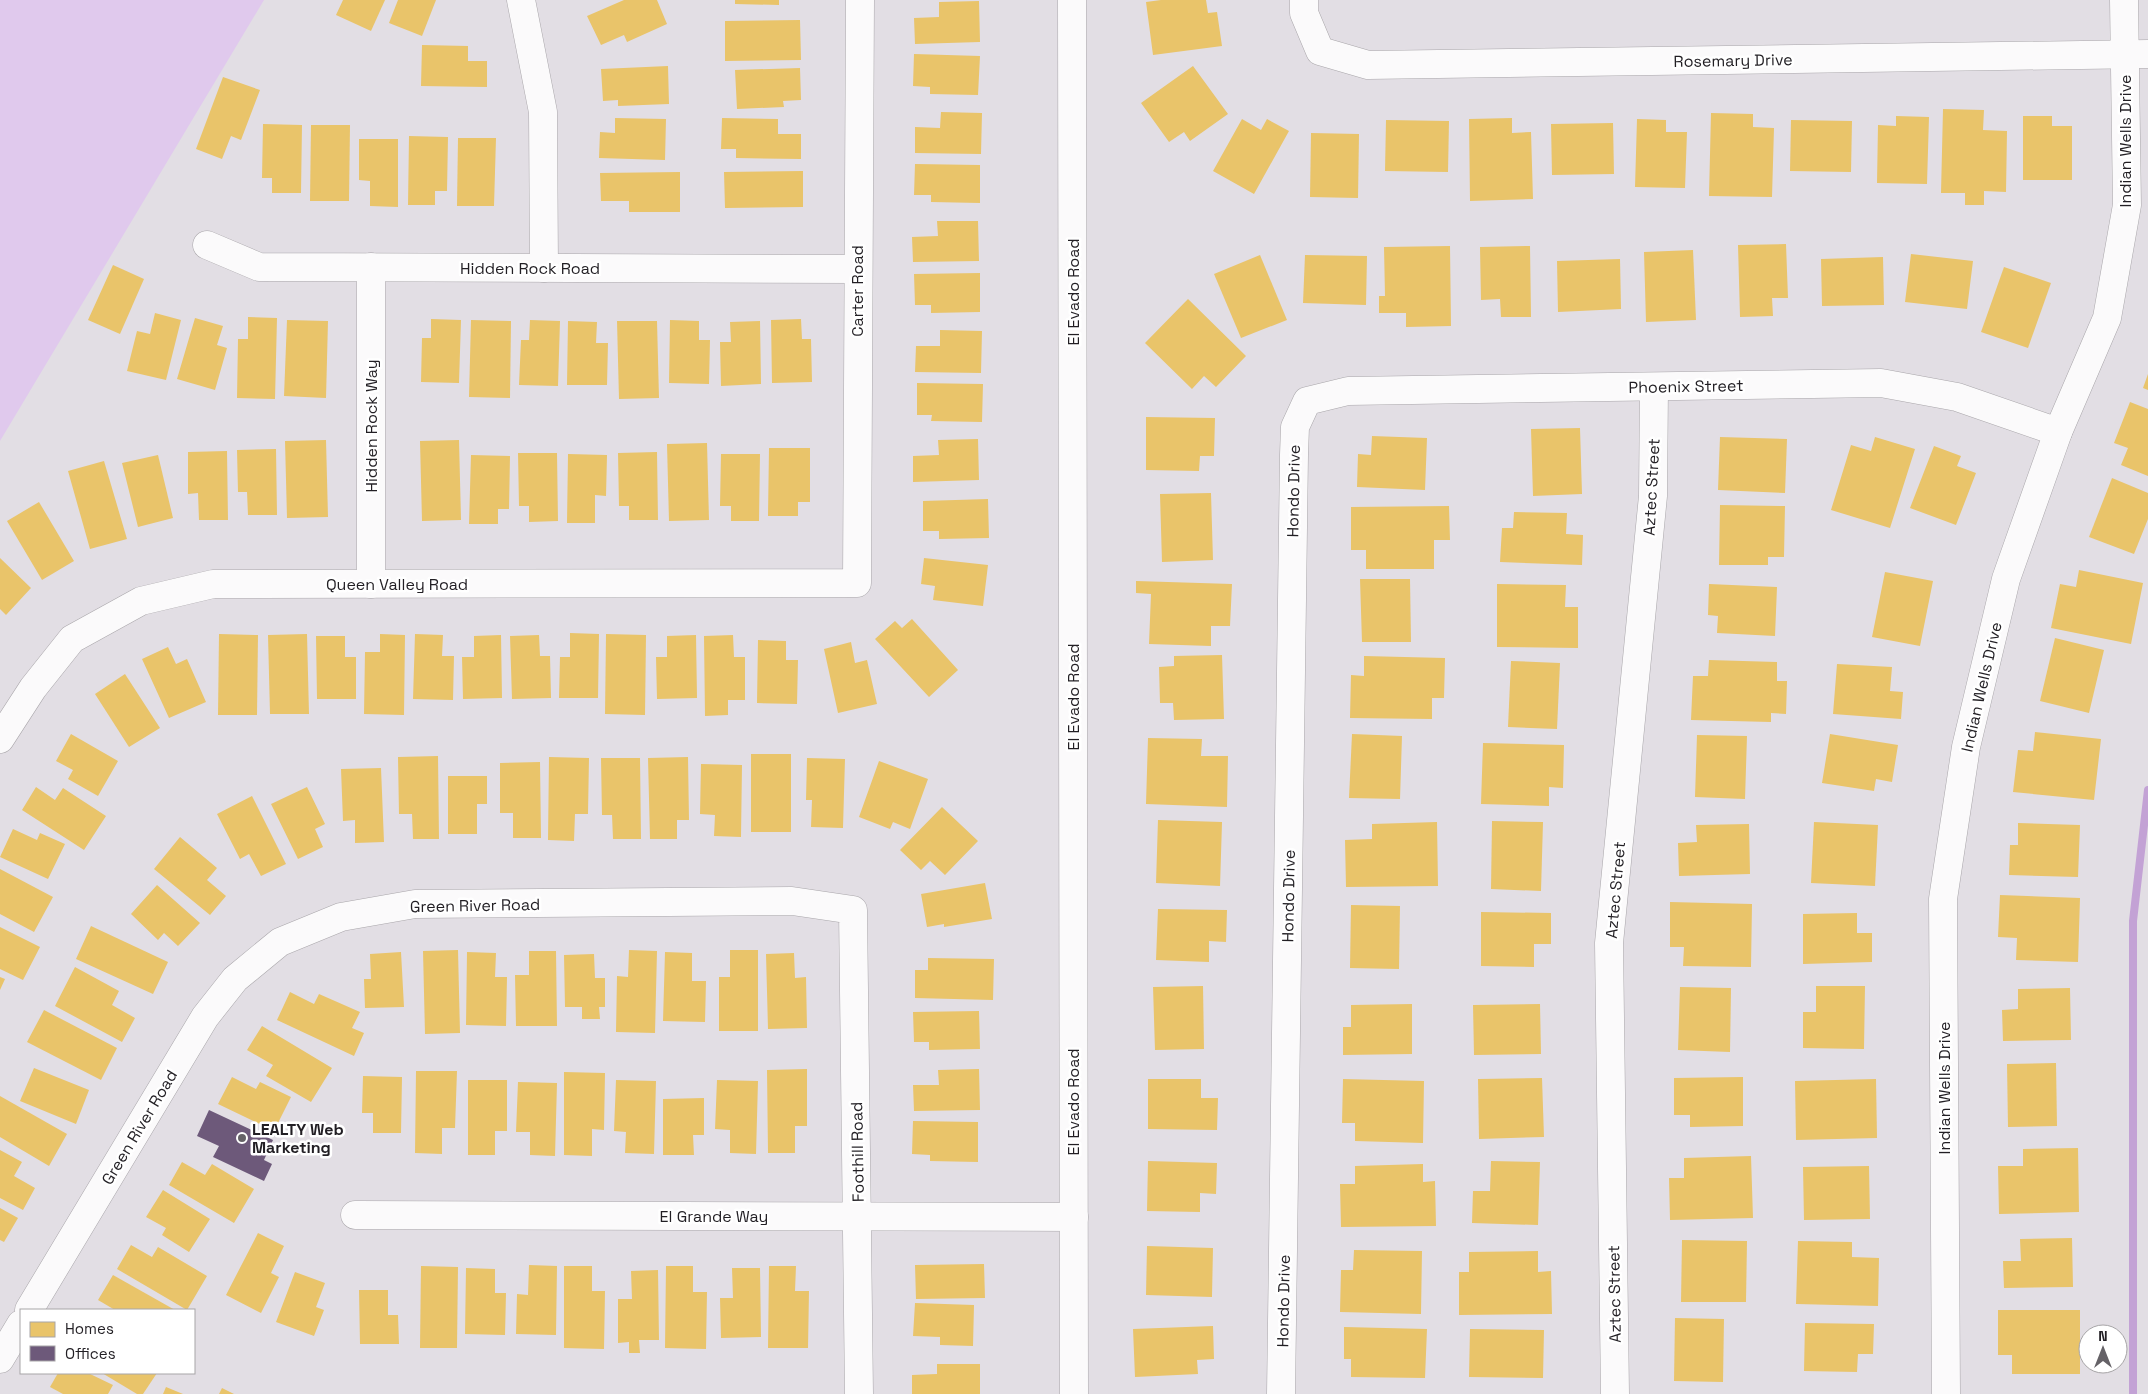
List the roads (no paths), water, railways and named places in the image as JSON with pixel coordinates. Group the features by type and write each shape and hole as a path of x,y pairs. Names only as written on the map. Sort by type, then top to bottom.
{"street":[{"path":"521,0 543,112 544,268"},
{"name":"Carter Road","path":"857,583 857,269 860,0"},
{"name":"El Evado Road","path":"1072,0 1074,1394"},
{"name":"Rosemary Drive","path":"1304,0 1304,13 1320,51 1368,65 2136,54"},
{"name":"Indian Wells Drive","path":"1946,1394 1943,899 1966,746 2006,579 2058,432 2107,318 2125,215 2136,54 2124,0"},
{"name":"Hidden Rock Road","path":"207,245 259,266 857,269"},
{"name":"Hidden Rock Way","path":"371,267 371,584"},
{"name":"Phoenix Street","path":"1308,401 1348,391 1881,383 1957,397 2058,432"},
{"name":"Aztec Street","path":"1615,1394 1609,943 1653,496 1654,387"},
{"name":"Hondo Drive","path":"1282,1394 1294,455 1295,427 1308,401"},
{"name":"Queen Valley Road","path":"0,739 33,688 72,639 141,601 214,584 857,583"},
{"name":"Green River Road","path":"30,1309 205,1017 235,979 280,942 341,917 415,904 792,901 853,910"},
{"name":"Foothill Road","path":"853,910 859,1394"},
{"name":"El Grande Way","path":"355,1216 1074,1217"},
{"path":"0,1359 20,1326"}],"waterway":[{"path":"2133,1394 2133,921 2148,790"}],"place":[{"name":"LEALTY Web Marketing","path":"242,1138"}]}
